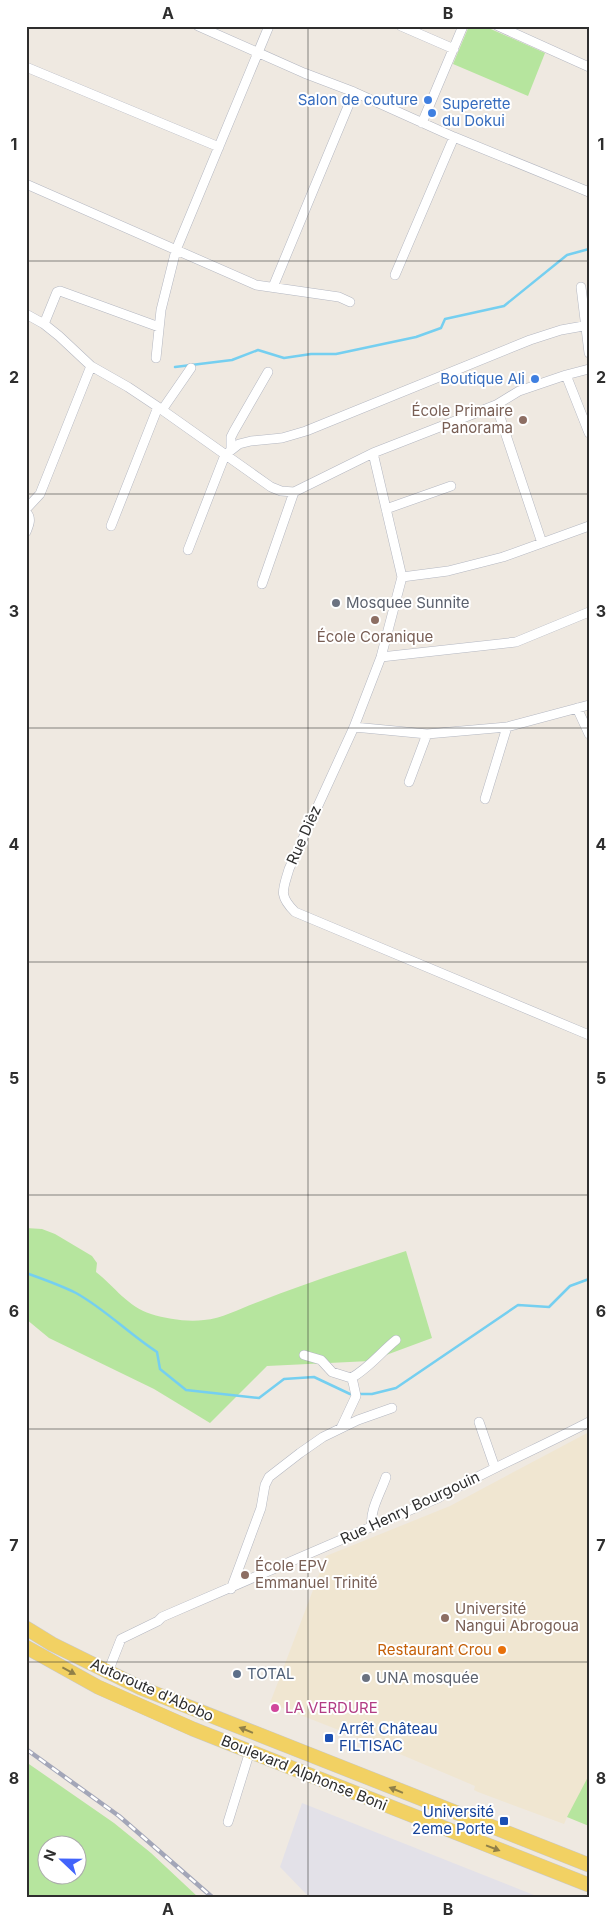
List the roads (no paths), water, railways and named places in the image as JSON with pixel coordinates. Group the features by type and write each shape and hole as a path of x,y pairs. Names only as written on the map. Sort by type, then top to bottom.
{"main road":[{"name":"Autoroute d'Abobo","path":"26,1628 52,1644 141,1688 589,1865"},
{"name":"Boulevard Alphonse Boni","path":"26,1647 98,1687 193,1729 589,1884"}],"street":[{"path":"198,26 354,92 454,137 589,192"},
{"path":"156,358 164,295 176,250 269,26"},
{"path":"401,26 454,49"},
{"path":"422,123 463,26"},
{"path":"498,26 589,67"},
{"path":"26,67 219,147"},
{"path":"273,287 354,92"},
{"path":"395,275 454,137"},
{"path":"26,184 256,285 339,297 350,302"},
{"path":"581,287 589,353"},
{"path":"44,324 57,292 60,291 159,327"},
{"path":"27,315 44,324 91,366 128,387 228,452 271,487 281,491 294,492 373,453 496,406 520,391 589,369"},
{"path":"228,452 239,444 282,438 306,430 530,340 561,330 587,325"},
{"path":"26,532 30,522 26,510 40,494 91,366"},
{"path":"111,526 160,408 191,368"},
{"path":"188,550 228,452 231,437 268,372"},
{"path":"566,375 589,433"},
{"path":"496,406 542,543"},
{"name":"Rue Dièz","path":"373,453 402,578 381,657 354,727 290,869 283,890 284,902 295,912 589,1035"},
{"path":"386,508 451,486"},
{"path":"262,584 294,492"},
{"path":"402,578 448,571 503,557 589,526"},
{"path":"381,657 516,642 589,612"},
{"path":"354,727 427,734 507,727 589,705"},
{"path":"577,708 589,734"},
{"path":"485,799 507,727"},
{"path":"410,782 427,734"},
{"path":"352,1380 396,1340"},
{"path":"304,1355 321,1360 332,1372 352,1380"},
{"path":"341,1428 356,1396 352,1380"},
{"path":"231,1589 261,1508 265,1485 269,1477 300,1452 323,1437 358,1420 392,1408"},
{"path":"479,1422 495,1468"},
{"name":"Rue Henry Bourgouin","path":"108,1672 120,1640 158,1622 162,1617 231,1589 438,1498 470,1480 589,1422"},
{"path":"372,1527 371,1520 386,1477"},
{"path":"228,1822 250,1751"}],"waterway":[{"path":"175,367 232,360 258,350 284,358 311,354 336,354 416,337 441,328 445,319 504,306 567,255 589,249"},
{"path":"26,1273 70,1290 97,1306 157,1352 160,1369 186,1390 259,1398 284,1379 314,1377 350,1394 372,1394 396,1388 518,1305 549,1307 570,1286 589,1279"}],"railway":[{"path":"26,1749 119,1816 212,1897"}],"place":[{"name":"Salon de couture","path":"428,100"},
{"name":"Superette du Dokui","path":"432,113"},
{"name":"Boutique Ali","path":"535,379"},
{"name":"École Primaire Panorama","path":"523,420"},
{"name":"Mosquee Sunnite","path":"336,603"},
{"name":"École Coranique","path":"375,620"},
{"name":"École EPV Emmanuel Trinité","path":"245,1575"},
{"name":"Université Nangui Abrogoua","path":"445,1618"},
{"name":"Restaurant Crou","path":"502,1650"},
{"name":"TOTAL","path":"237,1674"},
{"name":"UNA mosquée","path":"366,1678"},
{"name":"LA VERDURE","path":"275,1708"},
{"name":"Arrêt Château FILTISAC","path":"329,1738"},
{"name":"Université 2eme Porte","path":"504,1821"}]}
